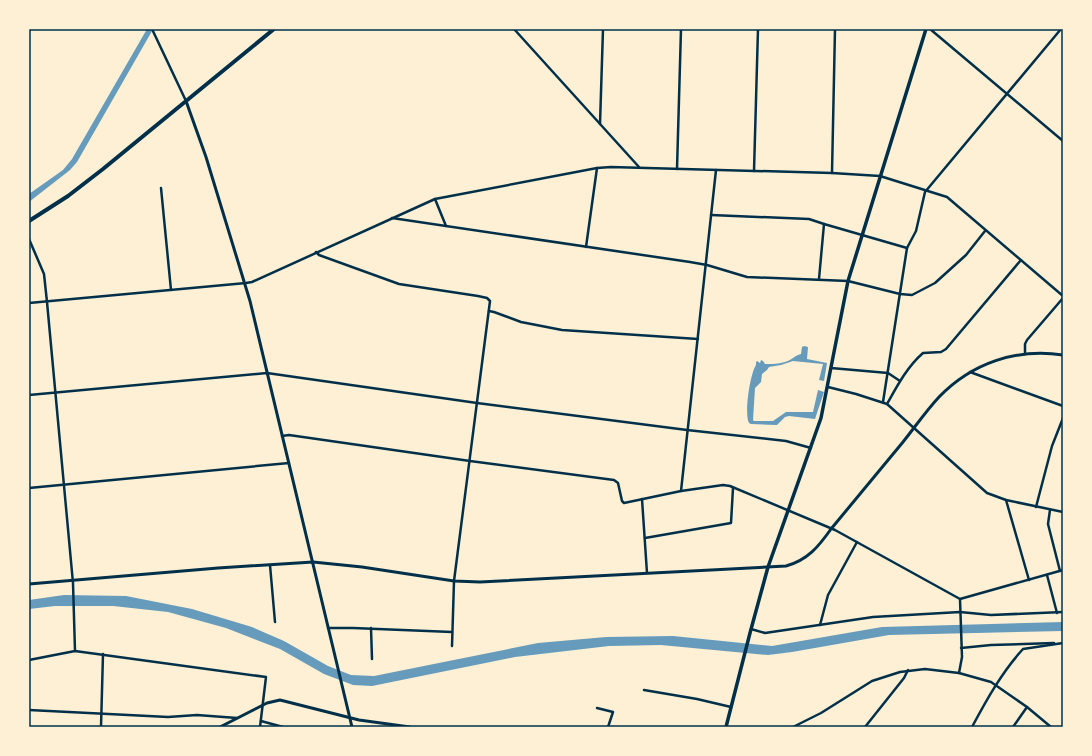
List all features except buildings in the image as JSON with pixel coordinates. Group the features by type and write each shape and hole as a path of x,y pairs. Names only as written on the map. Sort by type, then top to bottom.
{"main road":[{"path":"29,222 86,182 274,29"},
{"path":"726,727 768,567 821,418 848,281 926,29"}],"street":[{"path":"514,29 639,168"},
{"path":"600,124 603,29"},
{"path":"676,169 681,29"},
{"path":"754,171 758,29"},
{"path":"832,173 835,29"},
{"path":"930,29 1063,141"},
{"path":"883,402 907,248 916,231 926,190 1061,29"},
{"path":"153,30 186,101 206,157 246,283 352,727"},
{"path":"586,246 597,168"},
{"path":"29,303 252,282 435,199 597,168 832,173 880,176 947,198 1063,297 1027,340 1025,344 1025,354"},
{"path":"681,491 707,265 716,170"},
{"path":"162,188 171,290"},
{"path":"435,199 446,226"},
{"path":"711,215 809,219 907,248"},
{"path":"391,218 707,265 746,277 848,281 900,294 912,295 935,283 966,255 986,230"},
{"path":"819,279 824,224"},
{"path":"29,239 44,274 73,580 75,651"},
{"path":"316,252 319,255 399,284 487,298 490,301 454,581 452,646"},
{"path":"887,404 900,381 916,358 923,353 941,352 946,349 1021,260"},
{"path":"489,311 521,322 562,330 698,339"},
{"path":"29,584 270,564 313,562 362,567 454,581 494,582 786,566 803,559 815,550 831,528 938,398 954,384 970,372 991,362 1025,354 1040,353 1063,355"},
{"path":"831,368 888,373 900,381"},
{"path":"970,372 1063,406"},
{"path":"29,395 267,373 477,403 786,441 811,448"},
{"path":"828,387 887,404 987,493 1006,500 1063,512"},
{"path":"1036,507 1052,446 1063,418"},
{"path":"282,436 289,435 614,480 618,483 623,502 723,485 831,528 960,599 1061,571 1048,524 1050,510"},
{"path":"29,488 289,464"},
{"path":"645,538 731,523 733,488"},
{"path":"642,499 647,573"},
{"path":"1006,500 1030,580"},
{"path":"820,625 828,595 857,542"},
{"path":"270,564 275,622"},
{"path":"1047,575 1057,613"},
{"path":"959,673 962,657 960,599"},
{"path":"750,631 765,632 873,617 960,612 991,614 1063,612"},
{"path":"328,628 371,628 452,632"},
{"path":"371,628 372,659"},
{"path":"961,648 991,645 1045,643 1062,644"},
{"path":"972,727 985,703 1010,664 1025,648 1062,644"},
{"path":"29,660 75,651 266,677 260,727"},
{"path":"101,727 102,654"},
{"path":"793,727 822,713 872,681 908,670 925,669 959,673 979,678 997,685 1051,727"},
{"path":"866,727 904,678 908,670"},
{"path":"644,690 697,699 731,707"},
{"path":"220,727 271,701 280,700 349,717 410,727"},
{"path":"1014,726 1027,707"},
{"path":"597,708 613,712 608,727"},
{"path":"29,710 168,717 197,715 238,718"},
{"path":"261,721 283,727"}],"water":[{"path":"147,29 152,31 77,162 70,170 29,202 29,194 63,170 72,159"},
{"path":"802,347 808,347 807,359 827,363 824,381 819,380 823,364 793,361 769,367 762,374 761,382 755,388 753,420 773,421 786,412 813,412 818,390 824,392 815,419 789,416 785,417 777,425 749,423 747,411 748,394 756,362 757,361 760,363 761,360 765,364 768,364 790,360 801,354"},
{"path":"64,595 126,596 192,609 252,627 284,641 328,666 351,675 374,676 538,643 606,637 673,636 772,646 882,627 1063,622 1063,631 889,635 768,655 661,645 609,646 515,657 372,686 353,685 324,674 280,649 226,628 168,612 113,606 55,606 29,609 29,600"}]}
